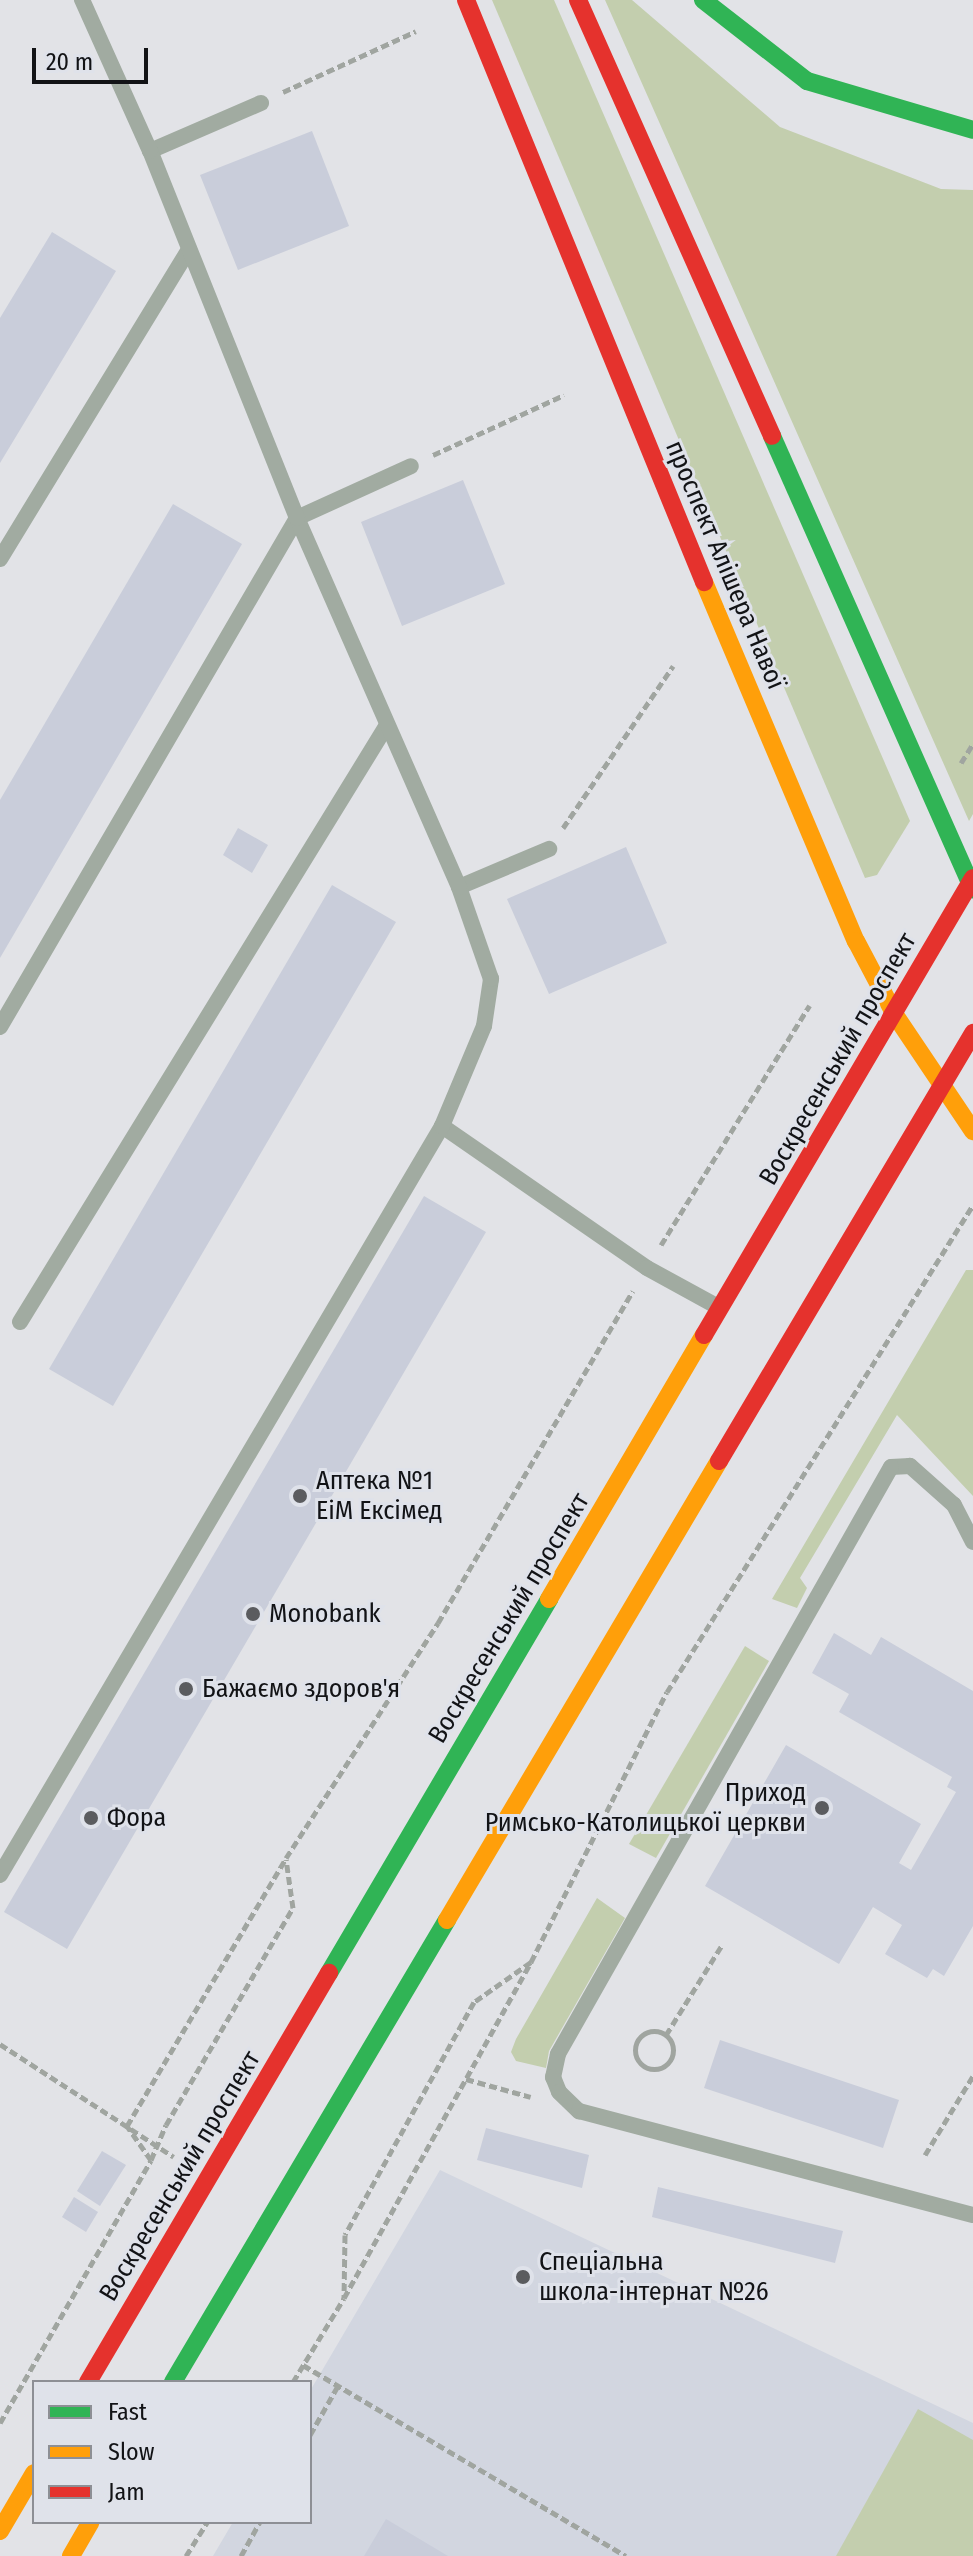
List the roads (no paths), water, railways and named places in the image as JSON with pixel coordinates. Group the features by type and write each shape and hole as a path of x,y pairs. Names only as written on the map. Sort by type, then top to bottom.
{"main road":[{"name":"проспект Алішера Навої","path":"466,0 856,941 895,1015 973,1131"},
{"path":"578,0 972,883"},
{"path":"703,0 807,81 973,130"},
{"name":"Воскресенський проспект","path":"89,2380 972,883"},
{"path":"174,2380 973,1033"},
{"path":"0,2531 32,2476"},
{"path":"71,2556 90,2524"}],"lane":[{"path":"0,1875 442,1126 484,1026 491,979 459,887 297,518 150,151 82,0"},
{"path":"150,151 261,103"},
{"path":"0,559 189,249"},
{"path":"0,1027 297,518 411,466"},
{"path":"20,1322 387,725"},
{"path":"459,887 549,849"},
{"path":"442,1126 647,1268 722,1309"},
{"path":"973,1542 954,1505 910,1466 891,1467 558,2054 553,2077 559,2092 579,2111 973,2215"}],"place":[{"name":"Аптека №1 EiM Ексімед","path":"300,1496"},
{"name":"Monobank","path":"253,1614"},
{"name":"Бажаємо здоров'я","path":"186,1689"},
{"name":"Приход Римсько-Католицької церкви","path":"822,1808"},
{"name":"Фора","path":"91,1818"},
{"name":"Спеціальна школа-інтернат №26","path":"523,2277"}]}
